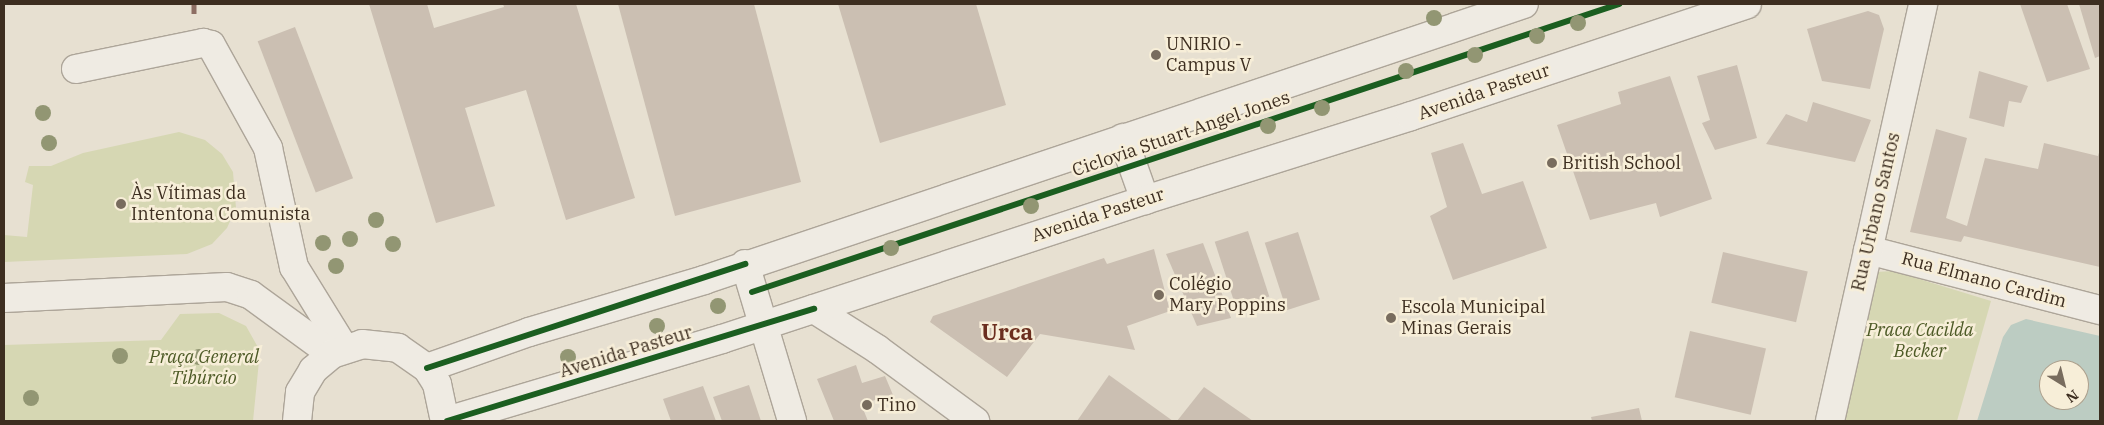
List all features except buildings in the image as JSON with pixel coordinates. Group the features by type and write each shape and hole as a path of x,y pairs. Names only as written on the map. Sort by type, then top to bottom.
{"street":[{"path":"427,368 1524,4"},
{"name":"Avenida Pasteur","path":"446,421 814,309 1146,200 1411,116 1747,4"},
{"name":"Rua Urbano Santos","path":"1830,421 1923,4"},
{"path":"76,69 203,43 211,44 268,148 294,267 338,351"},
{"path":"1123,138 1146,200"},
{"name":"Rua Elmano Cardim","path":"1868,250 2100,310"},
{"path":"745,264 792,421"},
{"path":"4,298 227,288 251,295 338,351"},
{"path":"814,309 877,350 975,421"},
{"path":"297,421 300,392 313,370 338,351 362,344 398,348 427,368 437,384 446,421"}],"green space":[{"path":"179,132 205,140 222,154 233,172 236,208 227,228 212,244 187,254 4,262 4,235 27,237 33,185 25,182 29,166 51,166 83,153"},
{"name":"Praca Cacilda Becker","path":"1893,271 1991,301 1957,421 1842,421 1876,272"},
{"name":"Praça General Tibúrcio","path":"219,313 246,326 260,351 253,421 4,421 4,345 161,340 180,314"}],"shaded area":[{"path":"2026,319 2100,336 2100,421 1977,421 2003,337 2011,325"}],"marked path":[{"path":"194,4 194,17"}],"cycle path":[{"name":"Ciclovia Stuart Angel Jones","path":"752,292 1619,4"},
{"path":"427,368 745,264"},
{"path":"447,421 814,309"}],"place":[{"name":"UNIRIO - Campus V","path":"1156,55"},
{"name":"British School","path":"1552,163"},
{"name":"Às Vítimas da Intentona Comunista","path":"121,204"},
{"name":"Colégio Mary Poppins","path":"1159,295"},
{"name":"Escola Municipal Minas Gerais","path":"1391,318"},
{"name":"Tino","path":"867,405"}],"district":[{"name":"Urca","path":"1007,332"}]}
